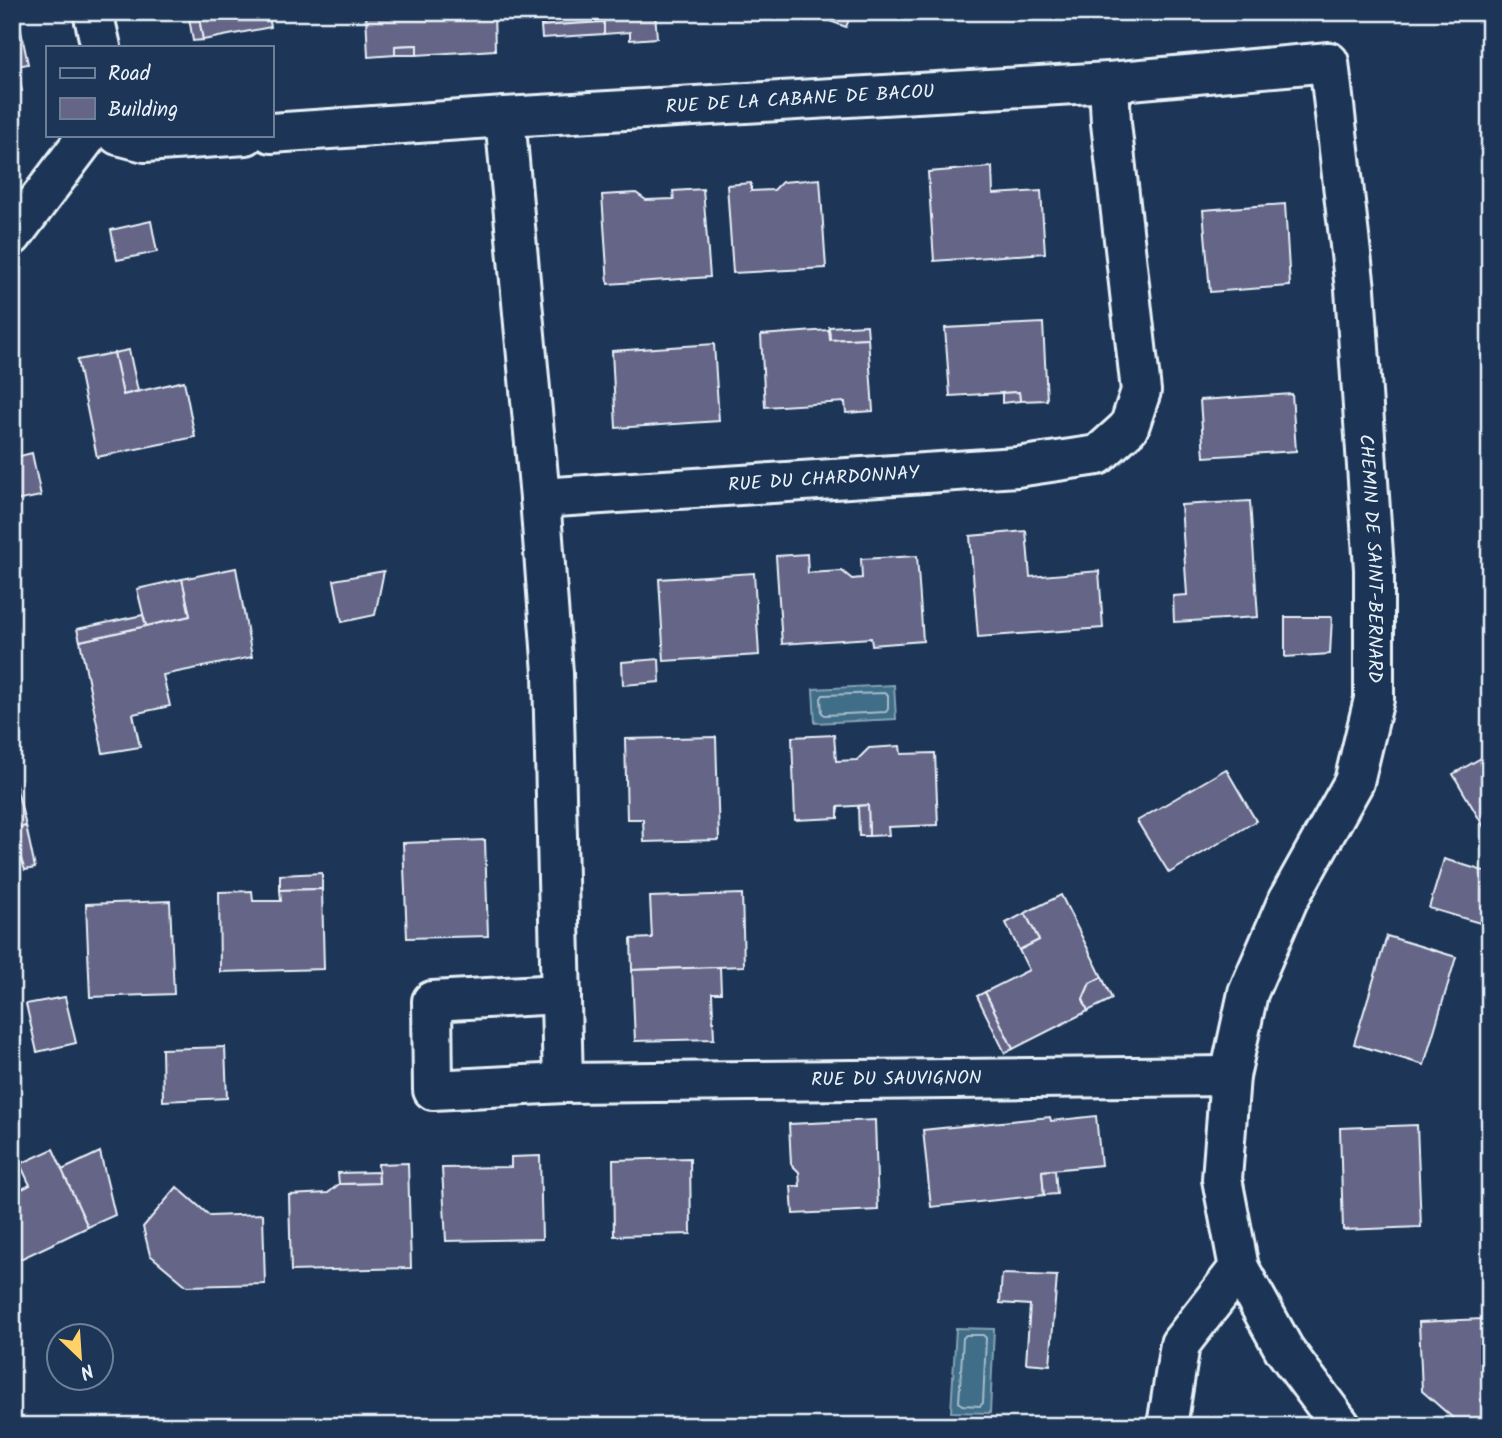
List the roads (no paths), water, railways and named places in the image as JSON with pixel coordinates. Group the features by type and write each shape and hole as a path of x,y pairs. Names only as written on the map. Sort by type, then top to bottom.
{"street":[{"path":"93,12 101,46"},
{"name":"RUE DE LA CABANE DE BACOU","path":"273,133 1109,82 1329,62"},
{"name":"CHEMIN DE SAINT-BERNARD","path":"1329,62 1356,302 1374,569 1374,699 1354,782 1288,900 1248,993 1230,1076 1222,1178 1239,1268 1284,1349 1341,1426"},
{"name":"RUE DU CHARDONNAY","path":"540,498 1017,467 1098,455 1129,427 1141,391 1111,123 1109,82"},
{"path":"505,117 540,498 553,673 563,1083"},
{"path":"12,236 87,136"},
{"path":"121,136 145,142 232,136"},
{"name":"RUE DU SAUVIGNON","path":"561,994 432,1001 433,1090 563,1083 1230,1076"},
{"path":"1167,1426 1180,1344 1239,1268"}],"water":[{"path":"894,685 896,719 815,723 813,689"},
{"path":"956,1328 994,1329 990,1413 951,1412"}]}
